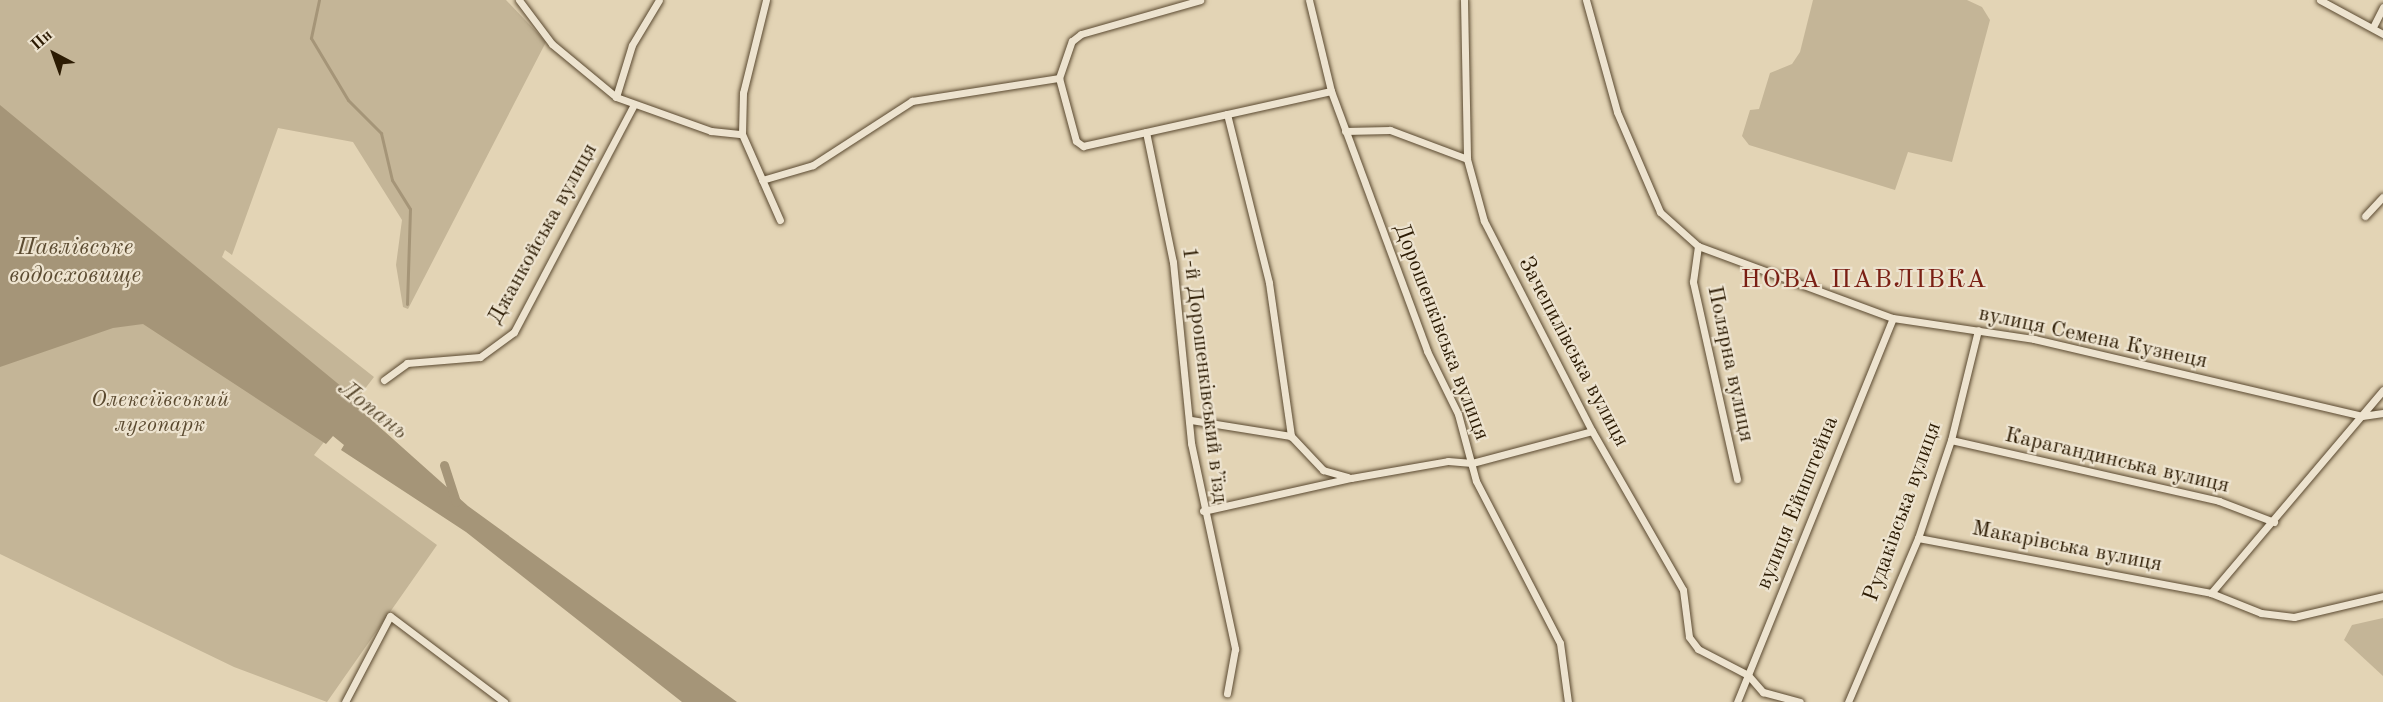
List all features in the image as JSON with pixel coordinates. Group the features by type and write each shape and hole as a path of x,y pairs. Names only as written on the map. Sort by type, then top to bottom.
{"street":[{"path":"519,0 552,44 616,97 633,106 711,131 742,134"},
{"path":"616,97 632,45 659,0"},
{"path":"766,0 743,93 742,134 780,220"},
{"path":"1200,0 1081,34 1072,41 1059,78 1077,141 1083,146 1331,91"},
{"name":"Дорошенківська вулиця","path":"1309,0 1331,91 1427,351 1458,414 1472,463 1560,643 1568,702"},
{"name":"Зачепилівська вулиця","path":"1464,0 1467,159 1484,222 1592,431 1683,590 1689,637 1698,649 1748,675 1763,692 1800,702"},
{"path":"1586,0 1617,112 1660,212 1698,246"},
{"path":"2320,0 2374,25 2383,34"},
{"path":"2374,25 2383,7"},
{"path":"762,180 813,165 912,101 1059,78"},
{"name":"Джанкойська вулиця","path":"384,380 396,368 480,357 514,332 633,106"},
{"path":"1227,114 1269,283 1291,436 1323,470 1351,478"},
{"path":"1345,131 1390,130 1467,159"},
{"name":"1-й Дорошенківський в’їзд","path":"1146,132 1173,262 1203,510 1235,649 1227,693"},
{"path":"2364,216 2383,197"},
{"name":"вулиця Семена Кузнеця","path":"1698,246 1893,318 1978,330 2361,416 2383,414"},
{"name":"Полярна вулиця","path":"1698,246 1693,282 1737,479"},
{"name":"вулиця Ейнштейна","path":"1737,702 1893,318"},
{"name":"Рудаківська вулиця","path":"1848,702 1918,538 1951,440 1978,330"},
{"path":"2211,593 2274,522 2383,390"},
{"path":"1191,420 1291,436"},
{"path":"1203,510 1351,478 1448,461 1472,463 1592,431"},
{"name":"Карагандинська вулиця","path":"1951,440 2219,501 2274,522"},
{"name":"Макарівська вулиця","path":"1918,538 2211,593 2260,613 2294,617 2383,596"},
{"path":"349,701 390,616 504,702"}],"green space":[{"name":"Олексіївський лугопарк","path":"0,0 506,0 546,42 408,309 403,307 396,265 402,220 353,142 278,128 232,255 225,250 222,257 374,377 314,455 437,545 327,702 234,667 0,554"},
{"path":"1813,0 1967,0 1982,7 1990,20 1952,162 1908,152 1895,190 1749,145 1742,136 1750,110 1759,109 1770,73 1792,64 1800,52"},
{"path":"2383,618 2383,676 2344,640 2352,625"}],"water":[{"name":"Павлівське водосховище","path":"0,105 359,401 356,406 468,506 737,702 682,702 466,532 341,450 344,445 333,436 326,444 143,324 113,328 0,367"}],"waterway":[{"path":"319,0 311,38 348,100 381,133 392,180 410,209 407,304"},
{"path":"444,465 456,502"}],"district":[{"name":"НОВА ПАВЛІВКА","path":"1864,281"}],"water label":[{"name":"Лопань","path":"372,411"}]}
